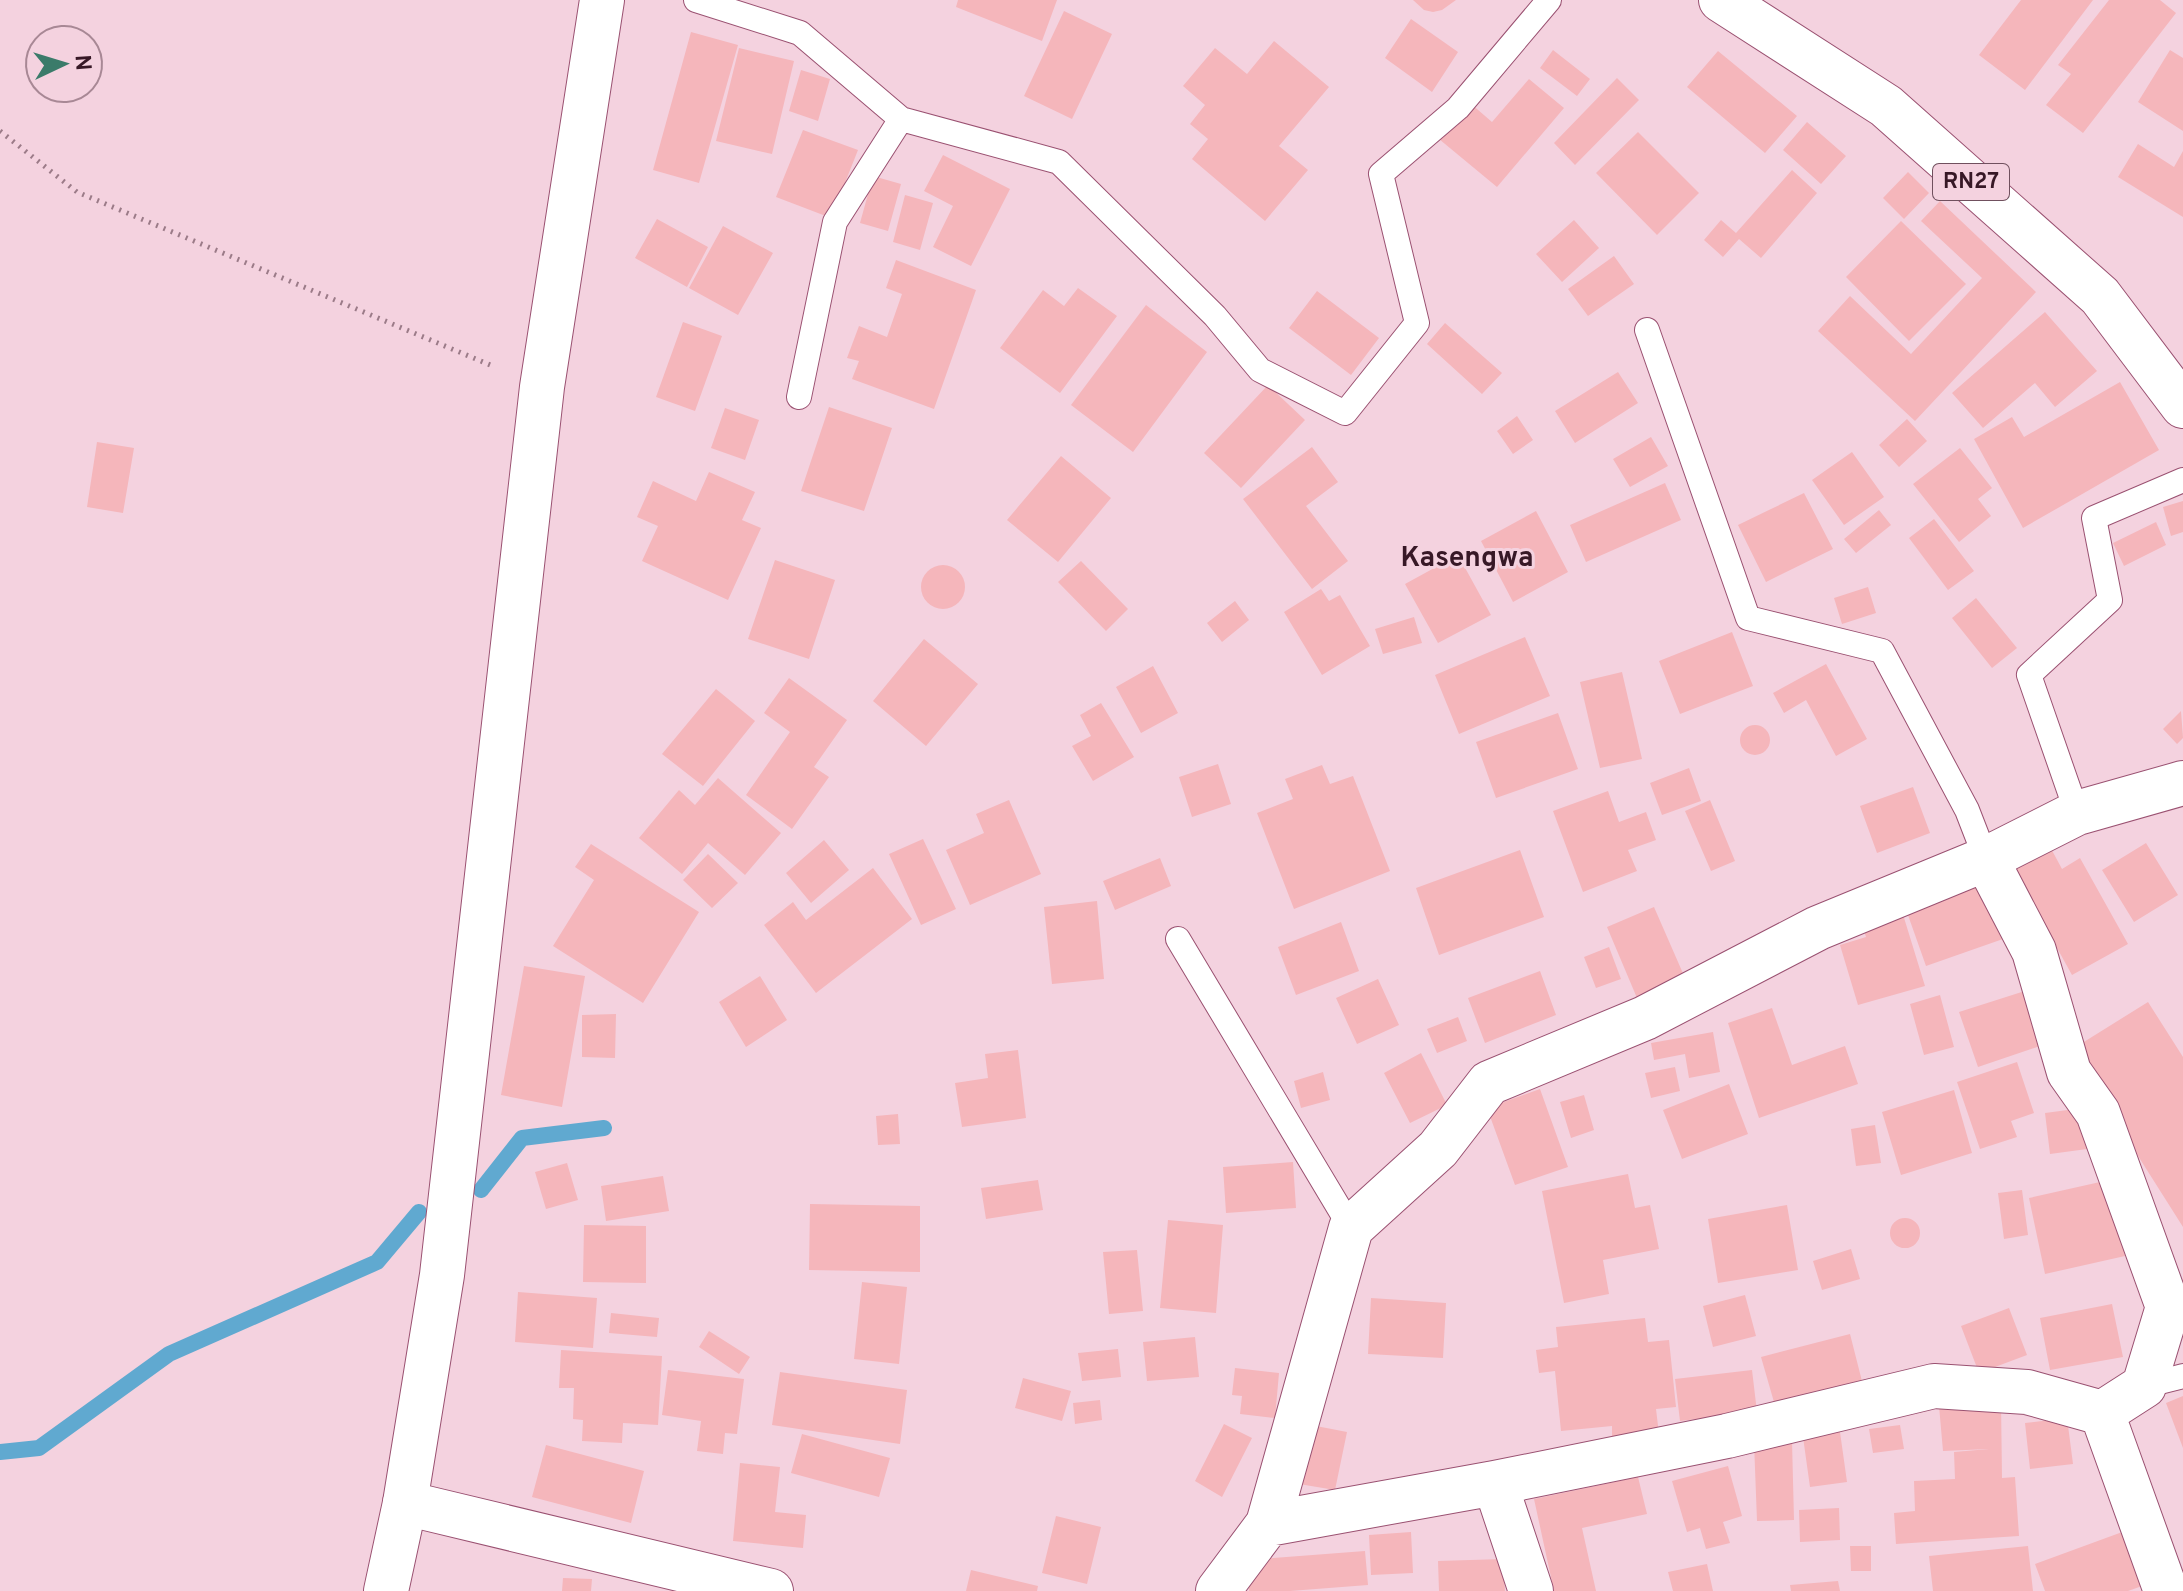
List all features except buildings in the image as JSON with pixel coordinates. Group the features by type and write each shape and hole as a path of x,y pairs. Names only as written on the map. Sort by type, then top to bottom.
{"street":[{"path":"386,1591 405,1503 442,1275 542,387 602,0"},
{"name":"RN27","path":"1721,0 1886,106 2100,296 2183,406"},
{"path":"1218,1591 1268,1524 1351,1228 1438,1149 1489,1083 1645,1018 1818,928 1986,859 2077,813 2183,783"},
{"path":"1268,1524 1495,1483 1727,1436 1934,1386 2027,1392 2102,1413 2163,1381 2168,1307 2098,1113 2069,1072 2034,951 1986,859"},
{"path":"2102,1413 2166,1591"},
{"path":"1495,1483 1531,1591"},
{"path":"405,1503 771,1591"}],"lane":[{"path":"696,0 800,33 901,119 1059,162 1215,316 1260,370 1345,413 1417,323 1381,174 1458,108 1549,0"},
{"path":"799,397 835,222 901,119"},
{"path":"1647,330 1748,618 1882,651 1967,810 1986,859"},
{"path":"2077,813 2029,675 2110,600 2094,518 2183,480"},
{"path":"1178,939 1351,1228"}],"path":[{"path":"0,131 77,192 542,387"}],"waterway":[{"path":"481,1190 522,1138 604,1128"},
{"path":"0,1452 39,1448 169,1354 377,1262 419,1212"}],"district":[{"name":"Kasengwa","path":"1467,559"}]}
